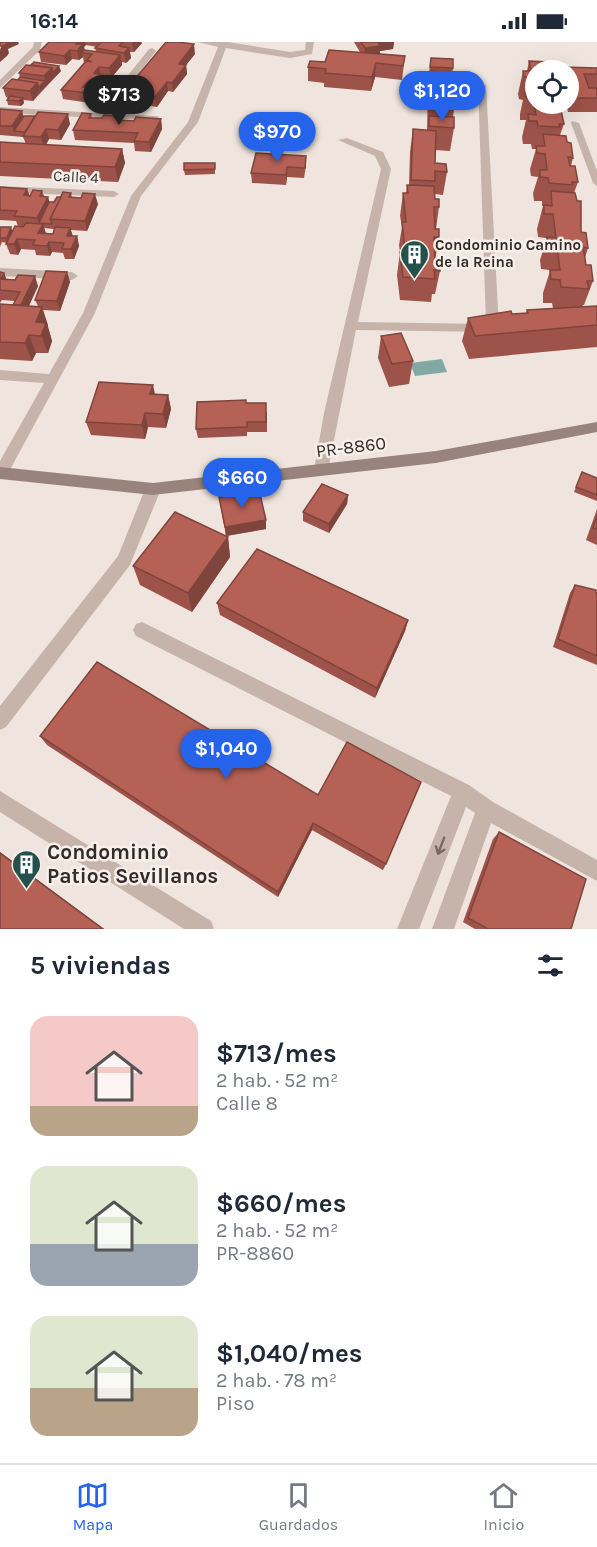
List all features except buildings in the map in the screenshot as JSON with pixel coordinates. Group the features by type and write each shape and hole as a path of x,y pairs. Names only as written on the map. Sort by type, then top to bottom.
{"street":[{"path":"0,85 37,48 38,42"},
{"path":"202,42 223,43 290,55 309,52 310,42"},
{"path":"1,473 89,313 136,196 193,122 223,43"},
{"path":"102,114 152,51"},
{"path":"351,326 493,328 482,86"},
{"path":"0,110 102,114 157,120"},
{"path":"321,470 386,169 379,154 343,140"},
{"name":"Calle 4","path":"0,189 114,194"},
{"path":"0,272 72,276"},
{"path":"0,375 54,379"},
{"name":"PR-8860","path":"1,473 153,489 436,457 597,427"},
{"path":"0,722 124,560 153,489"},
{"path":"142,630 462,792 486,809 597,871"},
{"path":"408,929 462,792"},
{"path":"0,801 203,929"},
{"path":"443,929 486,809"}],"lane":[{"path":"575,123 597,183"}],"water":[{"path":"442,359 447,372 415,376 410,363"}],"place":[{"name":"Condominio Camino de la Reina","path":"414,280"},
{"name":"Condominio Patios Sevillanos","path":"26,890"}]}
